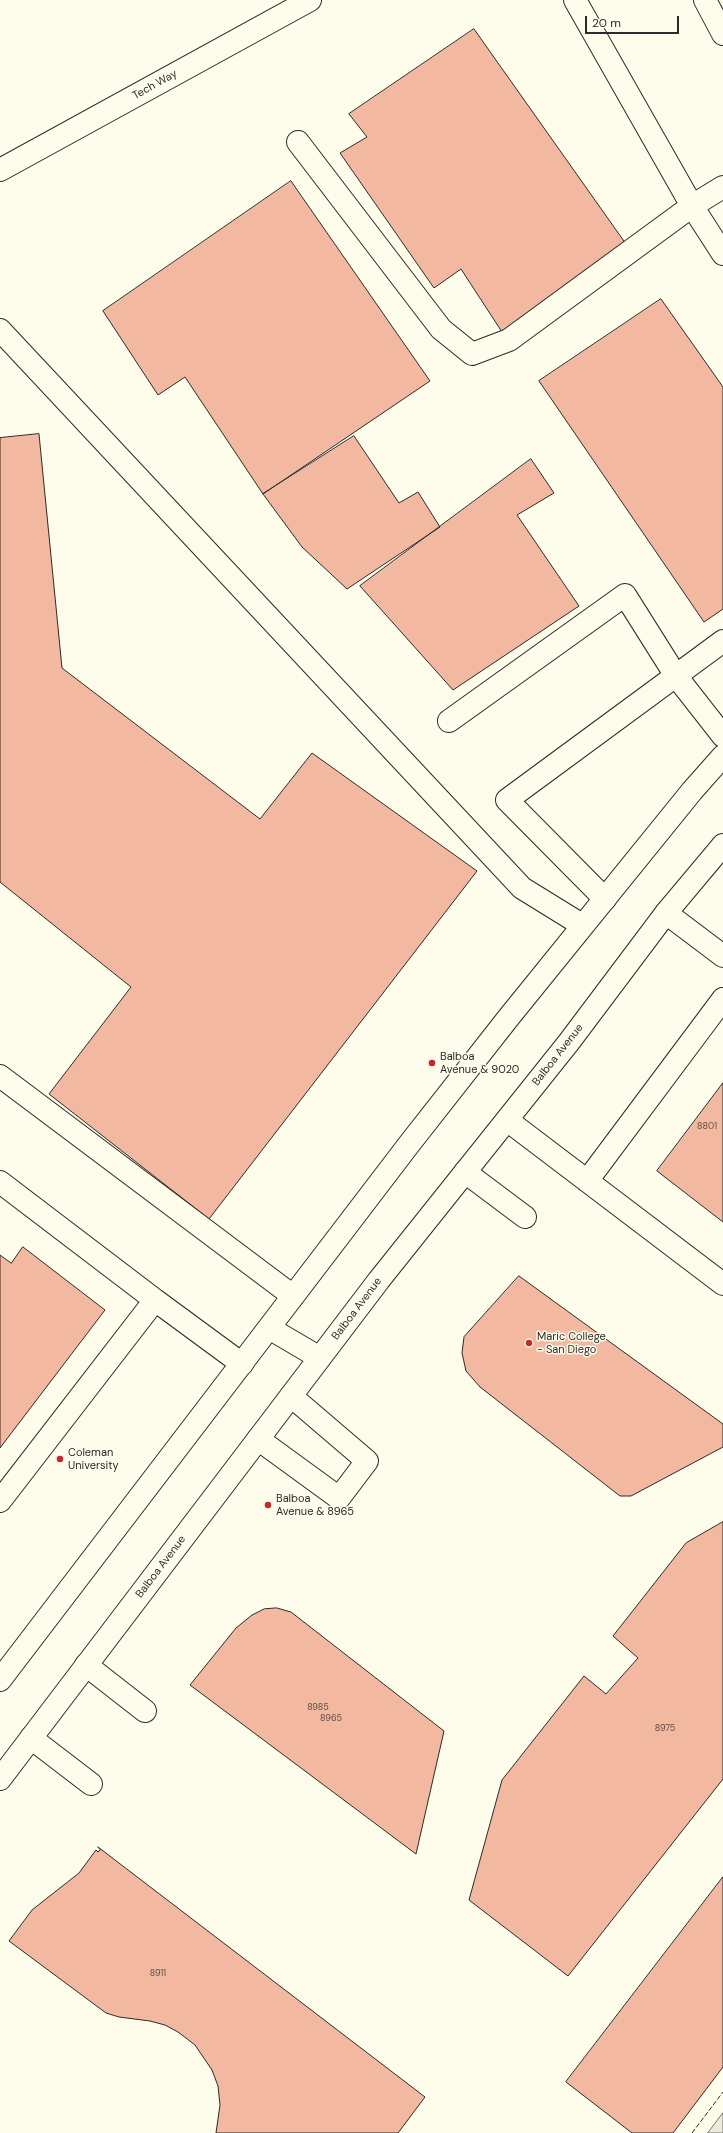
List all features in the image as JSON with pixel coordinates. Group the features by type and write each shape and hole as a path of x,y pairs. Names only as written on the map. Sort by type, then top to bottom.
{"main road":[{"name":"Tech Way","path":"0,170 310,0"},
{"path":"575,0 692,206 723,254"},
{"path":"705,0 723,34"},
{"path":"298,142 441,329 472,354 509,340 692,206 723,187"},
{"path":"0,330 522,888 582,925"},
{"path":"449,721 625,595 676,676 723,736"},
{"path":"605,899 507,800 723,641"},
{"path":"0,1680 430,1118 582,925 605,899 692,791 723,756"},
{"name":"Balboa Avenue","path":"0,1779 320,1358 465,1172 569,1042 666,913 720,853"},
{"path":"666,913 723,956"},
{"path":"587,1181 723,999"},
{"path":"0,1076 293,1296"},
{"path":"507,1120 723,1284"},
{"path":"465,1172 524,1217"},
{"path":"0,1182 242,1364"},
{"path":"0,1501 155,1300"},
{"path":"269,1328 320,1358"},
{"path":"258,1439 339,1498 367,1461 291,1396"},
{"path":"86,1666 145,1711"},
{"path":"31,1738 91,1784"}],"shaded area":[{"path":"723,2113 723,2133 708,2133"}],"building":[{"path":"474,29 626,244 502,332 461,269 434,288 340,153 367,137 349,114"},
{"path":"291,181 430,381 263,494 185,377 158,395 103,311"},
{"path":"661,299 723,387 723,609 704,622 539,381"},
{"path":"39,434 62,668 260,819 312,753 477,871 209,1219 49,1094 131,987 0,882 0,438"},
{"path":"354,436 399,503 418,492 440,527 347,589 302,547 263,494"},
{"path":"531,459 554,493 517,515 579,606 453,690 360,586"},
{"path":"723,1083 723,1222 657,1171"},
{"path":"23,1247 105,1310 0,1448 0,1255 11,1263"},
{"path":"519,1276 723,1424 723,1447 631,1496 620,1496 480,1387 466,1371 462,1353 464,1337"},
{"path":"723,1522 723,1779 568,1976 469,1900 502,1780 584,1676 606,1694 638,1658 613,1636 686,1543"},
{"path":"277,1608 291,1612 444,1731 416,1854 190,1685 236,1628 252,1615 264,1609"},
{"path":"98,1847 425,2097 398,2133 216,2133 220,2105 218,2086 212,2070 195,2045 178,2032 165,2025 150,2021 119,2017 106,2013 9,1941 32,1910 79,1873 96,1850 98,1852 100,1850"},
{"path":"723,1877 723,2067 673,2133 632,2133 566,2082"}],"fence":[{"path":"692,2133 723,2092"}],"place":[{"name":"Balboa Avenue & 9020","path":"432,1063"},
{"name":"Maric College - San Diego","path":"529,1343"},
{"name":"Coleman University","path":"60,1459"},
{"name":"Balboa Avenue & 8965","path":"268,1505"}]}
